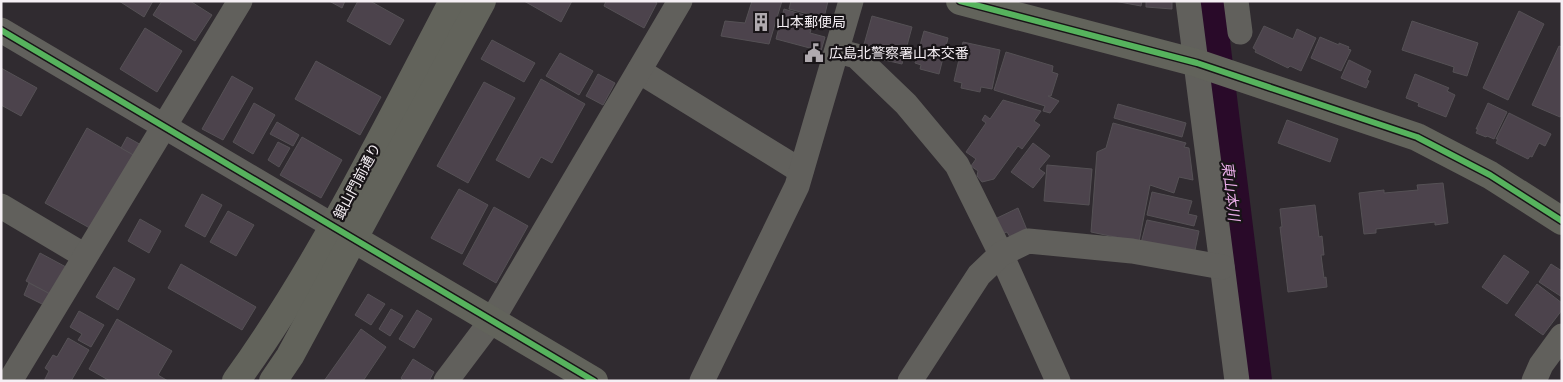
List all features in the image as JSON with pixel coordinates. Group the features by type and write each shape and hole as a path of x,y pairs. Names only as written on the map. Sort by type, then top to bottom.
{"street":[{"path":"1,377 8,381 240,1"},
{"name":"銀山門前通り","path":"273,381 290,356 343,233 453,1"},
{"name":"銀山門前通り","path":"236,381 343,233 482,1"},
{"path":"446,381 492,320 680,1"},
{"path":"702,381 797,186 851,1"},
{"path":"960,1 1200,64 1417,137 1490,175 1562,221"},
{"path":"1236,1 1240,32"},
{"path":"1192,3 1222,268 1237,381"},
{"path":"1,30 594,381"},
{"path":"836,51 856,56 906,104 957,165 1002,254 1058,381"},
{"path":"639,71 801,172"},
{"path":"1,206 85,256"},
{"path":"910,381 979,275 1002,254 1028,241 1132,251 1222,268"},
{"path":"1534,381 1541,365 1562,336"}],"building":[{"path":"119,1 153,1 144,17"},
{"path":"162,1 190,1 212,15 195,41 153,15"},
{"path":"329,1 345,1 342,8"},
{"path":"358,1 370,1 404,20 390,45 347,21"},
{"path":"524,1 572,1 561,22"},
{"path":"606,1 654,1 657,3 644,28 604,6"},
{"name":"山本郵便局","path":"752,1 782,1 769,44 721,36 725,21 745,23"},
{"path":"791,1 828,1 824,18 789,9"},
{"path":"1114,1 1142,1 1141,6"},
{"path":"1146,1 1172,1 1172,9 1146,7"},
{"path":"784,9 814,18 810,33 825,37 821,51 776,39"},
{"path":"1519,11 1544,24 1508,100 1483,88"},
{"path":"872,16 912,27 902,64 876,58 877,55 867,52 863,48"},
{"path":"1412,21 1478,43 1467,76 1453,72 1454,67 1402,50"},
{"path":"1264,26 1293,39 1297,29 1316,38 1301,71 1290,66 1288,68 1255,52 1256,50 1253,48"},
{"path":"145,28 182,51 157,92 120,69"},
{"path":"924,31 948,38 939,74 920,69 921,65 915,63"},
{"path":"1320,37 1349,47 1348,49 1351,50 1341,71 1311,58"},
{"path":"492,40 535,63 524,82 481,59"},
{"path":"963,42 1000,50 992,89 981,87 980,92 961,88 962,83 954,81"},
{"path":"1559,46 1562,47 1562,114 1560,117 1532,105"},
{"path":"1006,52 1053,66 1052,72 1058,74 1051,96 1048,96 1059,101 1050,113 1043,111 1045,106 994,90"},
{"path":"560,53 593,71 579,95 546,76"},
{"path":"1349,60 1371,71 1366,88 1341,78"},
{"path":"316,61 381,97 360,135 295,99"},
{"path":"1,68 37,88 21,116 1,105"},
{"path":"598,74 615,83 603,105 586,96"},
{"path":"1415,74 1449,88 1447,91 1455,95 1446,117 1418,106 1419,103 1406,98"},
{"path":"232,76 253,88 223,140 202,129"},
{"path":"541,79 585,104 552,163 541,157 529,178 496,160"},
{"path":"484,82 515,98 468,183 437,166"},
{"path":"1003,100 1041,111 1034,121 1040,125 1022,149 1018,146 994,179 982,182 977,176 978,171 971,166 976,159 966,152 986,123 982,120 985,115 990,119"},
{"path":"254,103 275,115 253,154 233,142"},
{"path":"1488,103 1507,112 1494,139 1476,133"},
{"path":"1118,104 1186,123 1182,137 1114,118"},
{"path":"1509,113 1551,134 1545,146 1539,143 1532,157 1530,156 1528,159 1496,143 1498,139 1496,139"},
{"path":"1287,120 1338,139 1330,162 1278,143"},
{"path":"277,122 299,135 293,146 270,134"},
{"path":"1113,123 1186,143 1184,147 1189,148 1193,180 1179,177 1174,193 1150,185 1139,242 1091,232 1097,152 1106,148"},
{"path":"87,128 137,157 95,231 45,203"},
{"path":"127,137 143,146 137,157 121,148"},
{"path":"302,137 342,160 321,198 280,175"},
{"path":"278,142 290,148 279,167 268,160"},
{"path":"1033,143 1050,156 1039,169 1045,173 1033,188 1011,172"},
{"path":"1047,165 1092,169 1089,205 1044,201"},
{"path":"1443,183 1448,223 1435,225 1435,222 1376,229 1376,233 1364,234 1359,193 1384,190 1384,193 1418,190 1417,185"},
{"path":"459,189 488,205 462,254 431,238"},
{"path":"1152,192 1192,201 1188,214 1197,216 1194,226 1147,215"},
{"path":"202,194 222,205 205,237 185,226"},
{"path":"1315,205 1319,237 1322,236 1324,255 1321,255 1327,287 1288,292 1280,227 1282,227 1280,209"},
{"path":"494,207 528,226 496,283 463,264"},
{"path":"1018,208 1027,230 1010,237 1007,232 1002,234 995,219"},
{"path":"228,211 254,225 236,256 210,242"},
{"path":"140,219 161,231 149,253 128,241"},
{"path":"1147,220 1199,231 1194,255 1141,243"},
{"path":"40,253 66,267 52,295 26,281"},
{"path":"1504,255 1529,272 1507,304 1482,287"},
{"path":"181,264 256,307 242,330 168,288"},
{"path":"1551,264 1562,271 1562,297 1539,282"},
{"path":"114,267 135,279 118,310 96,297"},
{"path":"29,283 52,295 46,306 24,295"},
{"path":"1537,284 1562,303 1562,310 1543,335 1515,315"},
{"path":"368,294 385,304 371,325 355,315"},
{"path":"391,309 403,316 390,336 379,329"},
{"path":"417,310 432,319 414,348 399,339"},
{"path":"79,311 104,325 91,347 78,340 82,334 70,327"},
{"path":"117,319 172,351 158,375 168,381 110,381 89,369"},
{"path":"361,329 386,347 363,381 324,381"},
{"path":"68,338 89,350 71,381 44,381 49,371 45,368 53,355 57,357"},
{"path":"413,359 434,372 429,381 404,381 401,378"}],"waterway":[{"name":"東山本川","path":"1207,1 1254,381"}],"cycle path":[{"path":"960,1 1197,63 1417,137 1490,175 1562,221"},
{"path":"1,30 594,381"}],"place":[{"name":"山本郵便局","path":"761,22"},
{"name":"広島北警察署山本交番","path":"814,53"}]}
